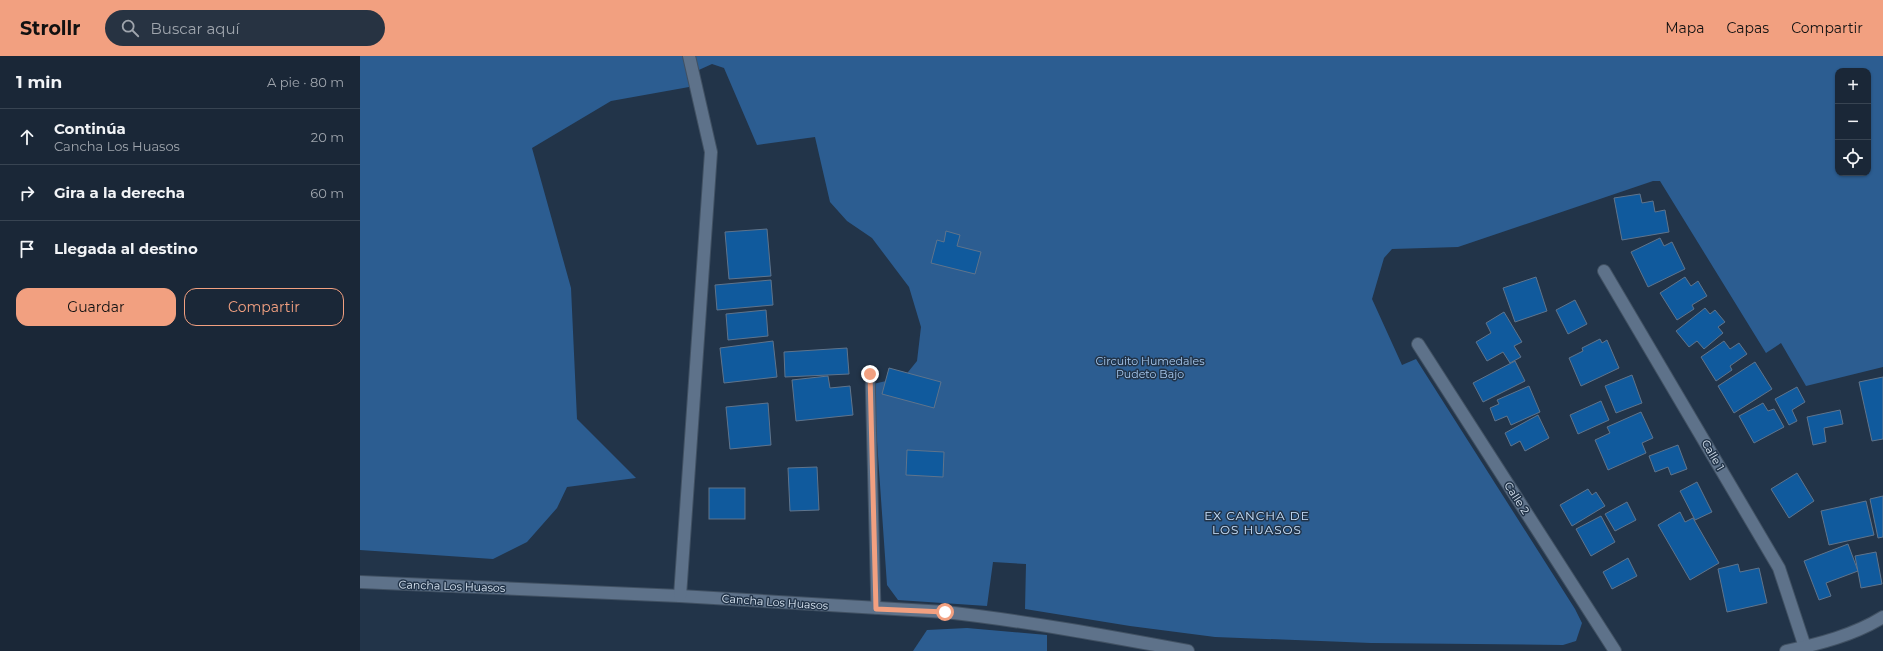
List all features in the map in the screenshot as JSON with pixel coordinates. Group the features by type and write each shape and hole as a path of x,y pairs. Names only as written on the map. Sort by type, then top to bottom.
{"street":[{"path":"680,596 711,152 689,56"},
{"name":"Calle 1","path":"1604,271 1779,568 1806,647"},
{"name":"Calle 2","path":"1418,344 1616,651"},
{"name":"Cancha Los Huasos","path":"360,582 680,596 945,612 1086,632 1188,651"},
{"path":"1786,651 1806,647 1866,628 1883,617"}],"lane":[{"path":"870,374 876,609"}],"green space":[{"name":"Circuito Humedales Pudeto Bajo","path":"360,56 1883,56 1883,367 1806,386 1781,343 1766,353 1660,181 1653,181 1458,247 1392,249 1384,258 1372,299 1402,365 1416,359 1575,609 1582,623 1576,641 1563,645 1371,643 1215,637 1130,626 1025,609 1026,564 993,562 987,606 898,600 887,585 873,384 904,377 917,361 921,327 909,287 872,238 847,221 830,202 815,137 757,145 724,68 712,64 690,74 689,87 611,101 532,148 571,288 577,419 636,478 567,487 557,508 527,542 493,559 360,550"},
{"path":"967,628 1047,635 1047,651 913,651 927,630"}],"building":[{"path":"1640,194 1642,203 1653,201 1655,212 1665,210 1669,232 1622,240 1614,198"},
{"path":"767,229 771,276 729,279 725,232"},
{"path":"946,231 960,235 957,246 981,252 975,274 931,263 937,240 944,242"},
{"path":"1660,238 1664,246 1672,242 1685,269 1648,287 1631,252"},
{"path":"1536,277 1547,311 1515,322 1503,288"},
{"path":"1685,277 1691,286 1698,281 1707,296 1692,305 1694,309 1677,320 1660,293"},
{"path":"771,280 773,305 717,310 715,285"},
{"path":"1575,300 1587,324 1568,334 1556,310"},
{"path":"1705,308 1710,314 1715,310 1725,322 1718,327 1723,333 1704,349 1697,341 1689,347 1676,331"},
{"path":"766,310 768,336 728,340 726,314"},
{"path":"1504,312 1522,342 1514,346 1521,357 1510,363 1503,352 1487,361 1476,342 1491,333 1486,323"},
{"path":"1600,339 1602,343 1607,340 1619,368 1581,386 1569,358 1583,351 1582,348"},
{"path":"773,341 777,377 724,383 720,348"},
{"path":"1724,341 1730,349 1739,343 1747,354 1730,366 1732,370 1716,381 1701,357"},
{"path":"847,348 849,374 785,377 784,352"},
{"path":"1515,361 1525,381 1483,402 1473,383"},
{"path":"1755,362 1772,389 1734,413 1718,386"},
{"path":"889,368 941,382 934,408 882,394"},
{"path":"1632,375 1642,403 1616,413 1605,386"},
{"path":"828,376 830,388 850,386 853,415 796,421 792,380"},
{"path":"1883,377 1883,439 1872,441 1859,382"},
{"path":"1529,386 1540,412 1511,425 1507,416 1495,421 1490,408 1499,404 1497,400"},
{"path":"1797,387 1805,402 1792,410 1797,421 1789,425 1775,399"},
{"path":"1601,401 1609,420 1578,434 1570,415"},
{"path":"768,403 771,445 730,449 726,407"},
{"path":"1763,403 1768,411 1774,409 1784,427 1754,443 1739,416"},
{"path":"1840,410 1843,424 1824,428 1826,442 1813,445 1807,417"},
{"path":"1641,412 1653,438 1642,443 1646,453 1608,470 1595,440 1610,433 1607,427"},
{"path":"1538,415 1549,438 1525,451 1520,441 1511,446 1505,433"},
{"path":"1678,445 1687,469 1671,475 1668,467 1655,472 1649,456"},
{"path":"907,450 944,452 943,477 906,475"},
{"path":"817,467 819,510 790,511 788,468"},
{"path":"1797,473 1814,501 1789,518 1771,489"},
{"path":"1697,482 1712,512 1695,520 1680,491"},
{"path":"709,488 745,488 745,519 709,519"},
{"path":"1588,489 1592,495 1596,492 1605,506 1572,526 1560,505"},
{"path":"1883,496 1883,537 1878,538 1870,499"},
{"path":"1866,501 1874,535 1829,545 1821,511"},
{"path":"1627,502 1636,520 1615,531 1605,514"},
{"path":"1680,512 1685,522 1693,518 1719,563 1690,580 1658,525"},
{"path":"1601,516 1615,542 1591,556 1576,529"},
{"path":"1848,544 1858,571 1826,583 1831,596 1819,600 1804,561"},
{"path":"1876,552 1882,584 1861,588 1855,556"},
{"path":"1628,558 1637,576 1612,589 1603,572"},
{"path":"1738,564 1740,572 1759,568 1767,603 1727,612 1718,569"}],"district":[{"name":"EX CANCHA DE LOS HUASOS","path":"1257,523"}],"route":[{"path":"870,374 876,609 945,612"}]}
